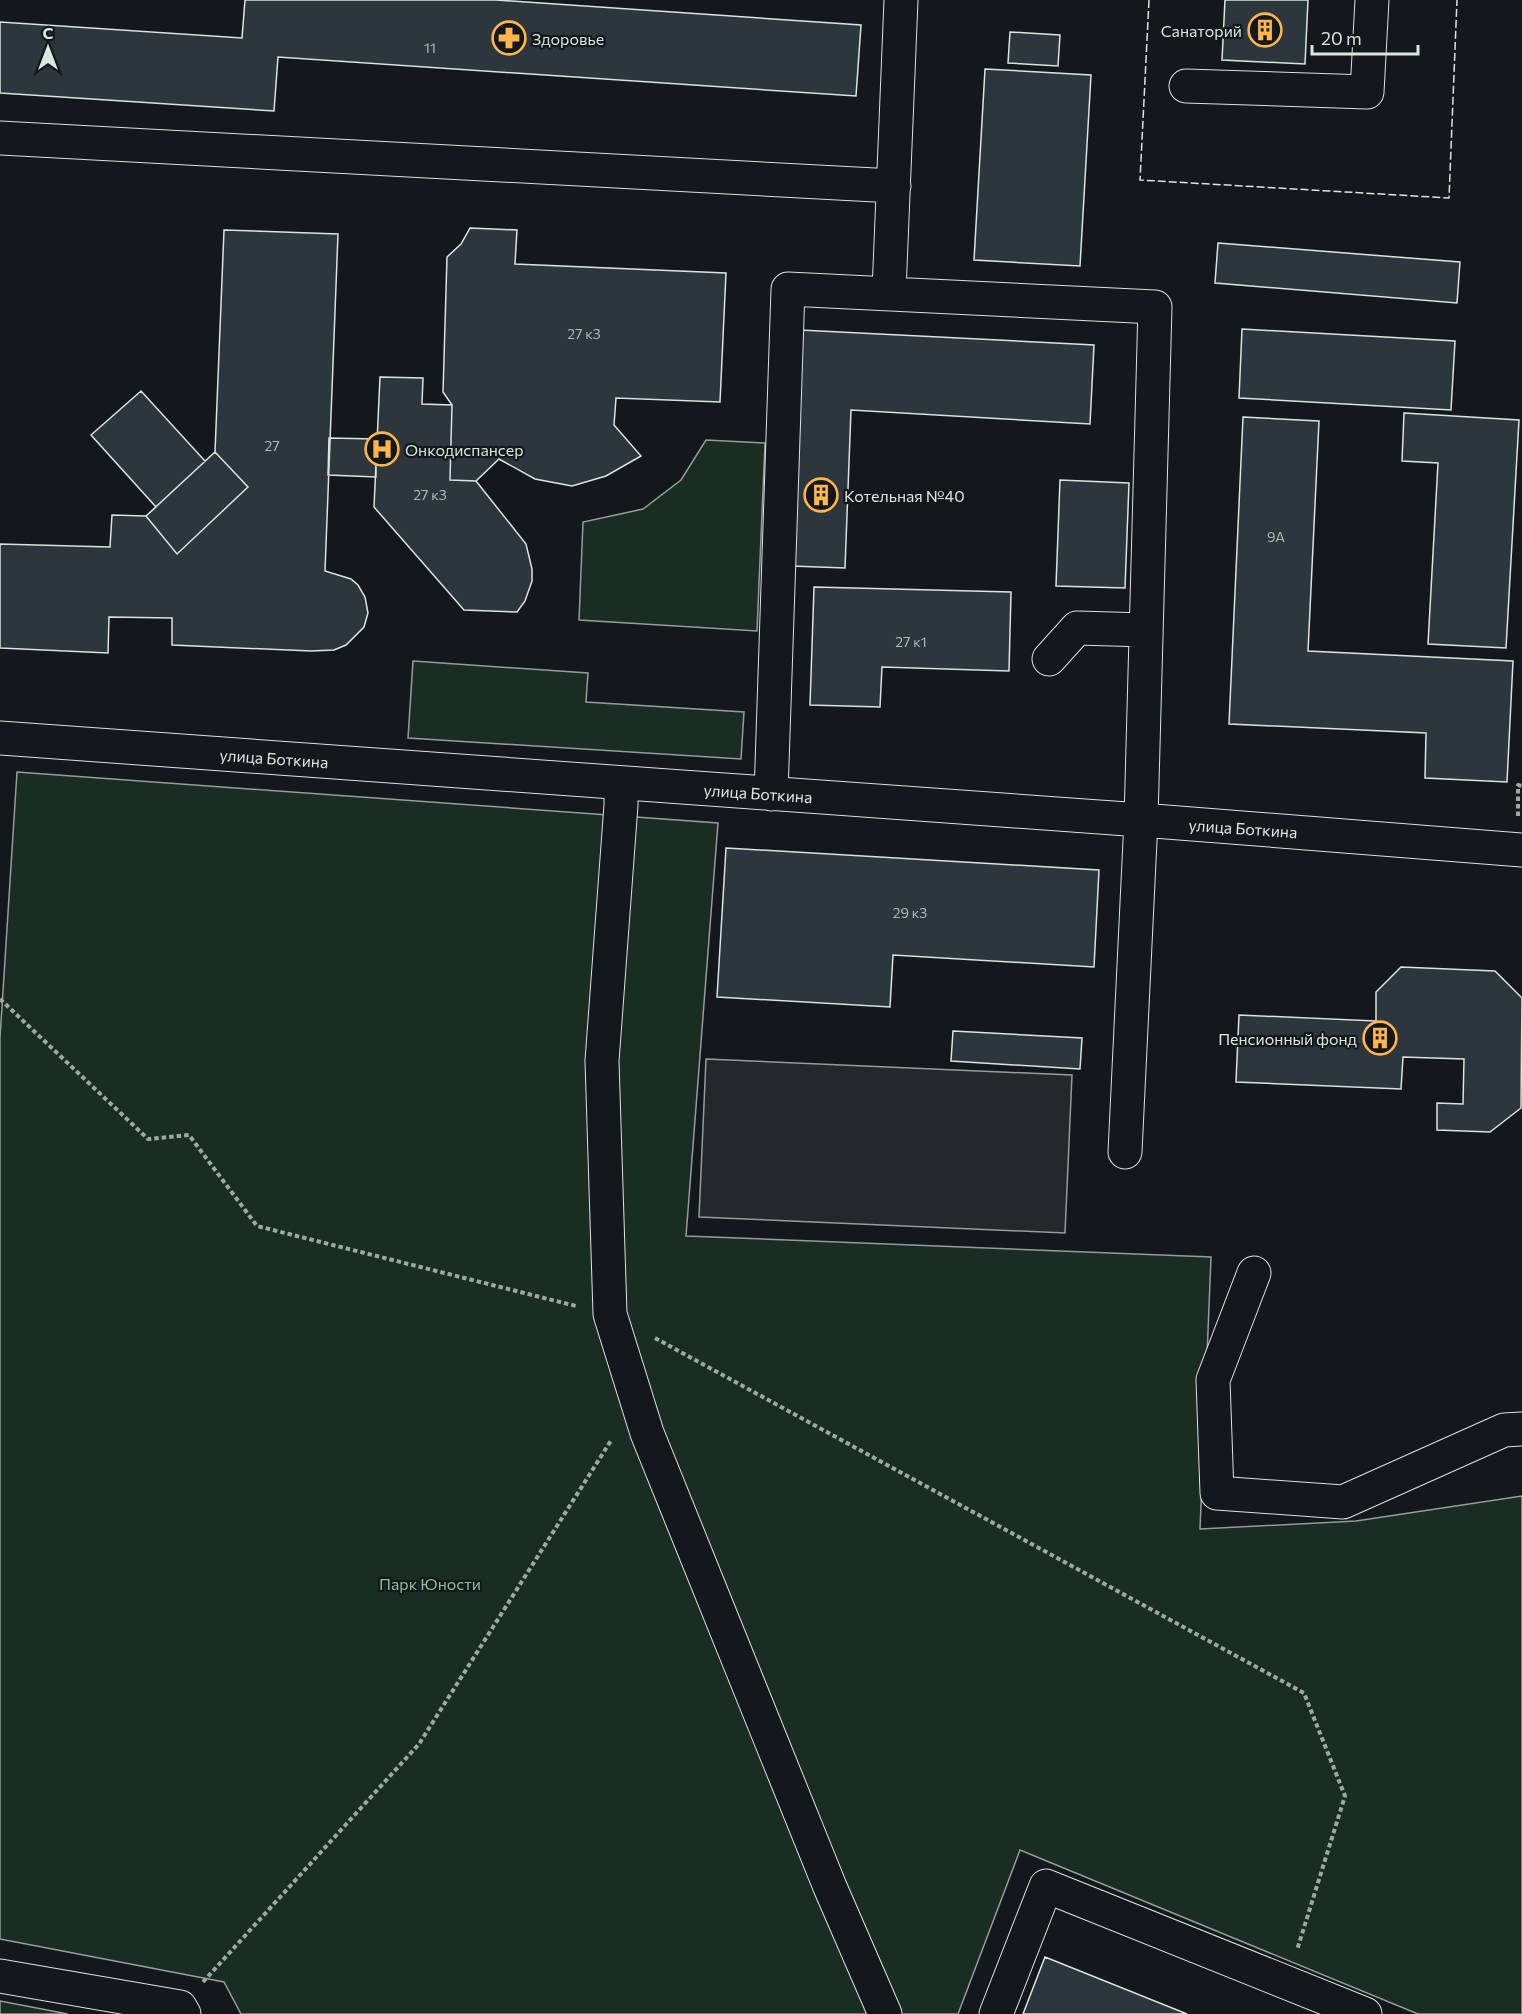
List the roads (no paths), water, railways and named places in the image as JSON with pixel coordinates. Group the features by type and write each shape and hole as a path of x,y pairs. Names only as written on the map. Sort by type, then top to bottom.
{"street":[{"path":"889,292 901,0"},
{"path":"1186,86 1367,92 1372,0"},
{"path":"0,138 894,186"},
{"path":"771,794 788,289 889,292 1155,307 1141,820 1125,1152"},
{"path":"1048,659 1077,628 1146,630"},
{"name":"улица Боткина","path":"0,738 1141,820 1519,850"},
{"path":"621,783 602,1062 610,1314 647,1433 821,1865 885,2014"},
{"path":"1254,1273 1213,1380 1217,1493 1342,1502 1504,1430 1522,1429"},
{"path":"996,2014 1046,1886 1365,2014"},
{"path":"0,1976 182,2010"}],"place":[{"name":"Санаторий","path":"1265,30"},
{"name":"Здоровье","path":"509,38"},
{"name":"Онкодиспансер","path":"382,449"},
{"name":"Котельная №40","path":"821,495"},
{"name":"Пенсионный фонд","path":"1380,1038"}],"park label":[{"name":"Парк Юности","path":"430,1583"}]}
